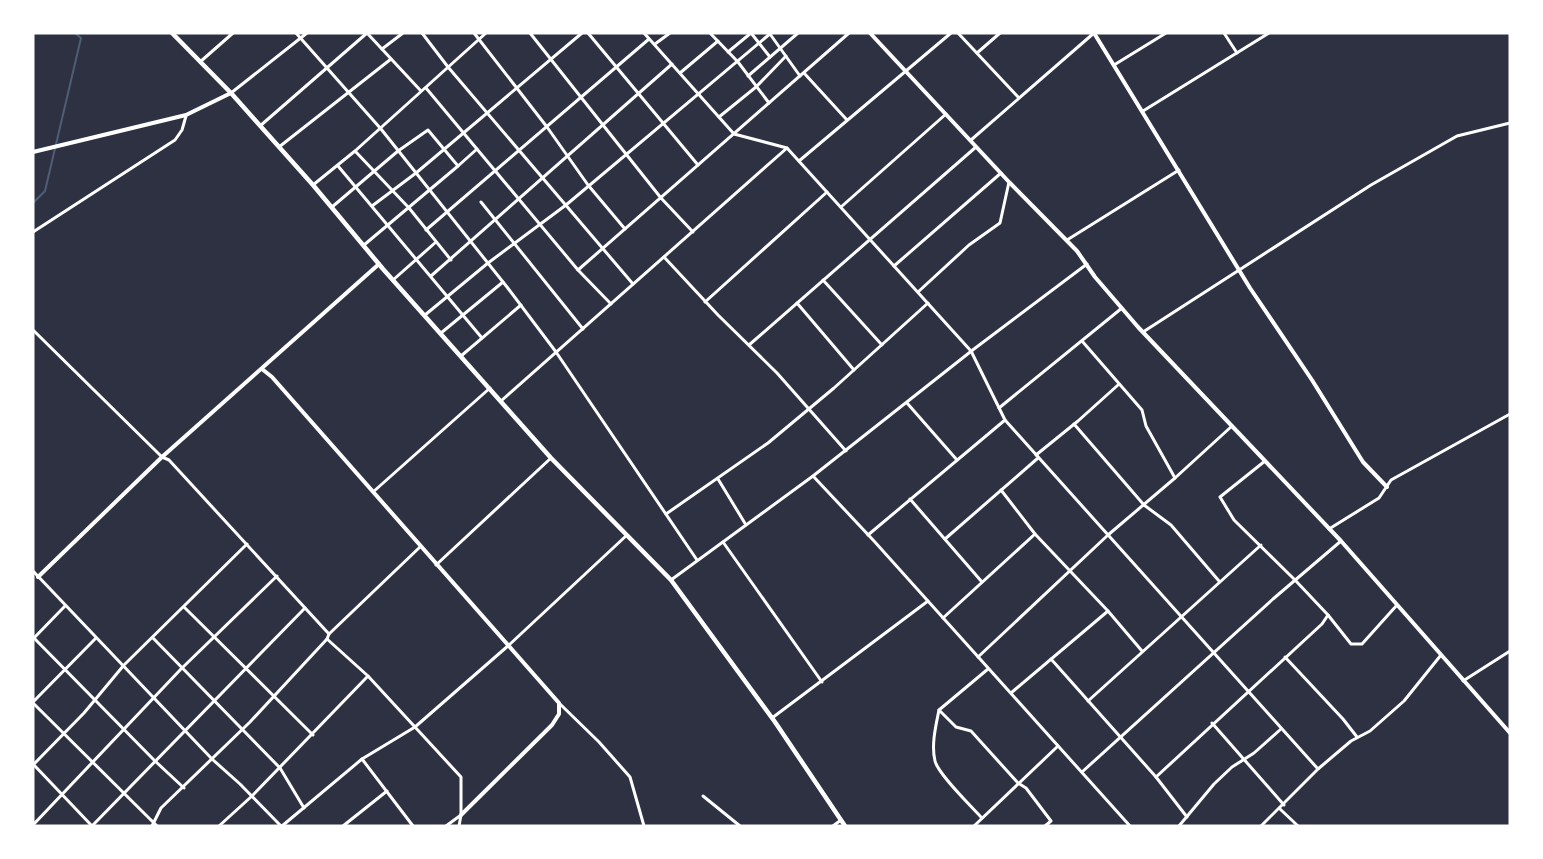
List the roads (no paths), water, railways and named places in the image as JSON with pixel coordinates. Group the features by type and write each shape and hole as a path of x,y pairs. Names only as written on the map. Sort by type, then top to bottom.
{"main road":[{"path":"172,33 231,93 551,458 671,580 772,718 845,826"}],"street":[{"path":"200,62 233,33"},
{"path":"296,33 381,129 521,305 556,352 697,560"},
{"path":"33,152 186,115 231,93 307,33"},
{"path":"260,126 367,33 422,92"},
{"path":"382,49 403,33"},
{"path":"422,33 448,68 633,284"},
{"path":"474,33 547,127 588,185 625,229"},
{"path":"313,185 356,152 486,33"},
{"path":"530,33 661,198 693,232"},
{"path":"372,206 416,173 582,33"},
{"path":"588,33 698,165"},
{"path":"644,33 734,134 788,148 799,160 971,351 1005,420 1318,769"},
{"path":"654,44 670,33"},
{"path":"717,33 711,35 738,62 769,103"},
{"path":"728,52 751,33 770,57"},
{"path":"425,315 488,263 566,205 771,33 786,56 847,120"},
{"path":"748,76 798,33"},
{"path":"578,270 849,33"},
{"path":"870,33 1009,182 1067,240 1095,277 1143,332 1341,541 1510,733"},
{"path":"799,160 951,33"},
{"path":"958,33 1019,98"},
{"path":"977,53 1000,33"},
{"path":"970,141 1094,33 1240,270 1363,462 1387,487"},
{"path":"1114,65 1166,33"},
{"path":"1224,33 1237,53"},
{"path":"1143,111 1269,33"},
{"path":"426,230 649,39"},
{"path":"680,73 718,42"},
{"path":"719,117 756,87 786,56"},
{"path":"279,147 391,59"},
{"path":"431,276 672,64"},
{"path":"426,88 578,270 611,304"},
{"path":"841,207 946,114"},
{"path":"33,232 175,140 182,130 186,115"},
{"path":"1143,332 1371,185 1456,136 1510,123"},
{"path":"332,207 398,151 428,130 458,166"},
{"path":"749,345 976,147"},
{"path":"501,401 788,148"},
{"path":"364,245 477,149"},
{"path":"356,152 409,208 451,260"},
{"path":"338,166 482,338"},
{"path":"1067,240 1179,170"},
{"path":"894,266 1001,173"},
{"path":"918,292 969,245 1000,224 1009,182"},
{"path":"705,302 827,192"},
{"path":"481,202 583,329"},
{"path":"393,280 436,242"},
{"path":"664,257 705,302 777,373 846,451"},
{"path":"33,581 162,457 379,264"},
{"path":"671,580 846,451 971,351 1087,264"},
{"path":"823,280 882,345"},
{"path":"441,333 503,282"},
{"path":"797,303 854,370"},
{"path":"666,514 768,443 928,303"},
{"path":"461,356 521,305"},
{"path":"999,408 1122,308"},
{"path":"33,330 162,457 169,460 329,633"},
{"path":"1082,342 1142,410 1146,426 1175,478"},
{"path":"262,369 272,377 558,703 599,742 630,777 644,826"},
{"path":"945,539 1118,385"},
{"path":"373,492 490,388"},
{"path":"907,403 957,460"},
{"path":"1329,529 1379,498 1391,480 1510,414"},
{"path":"868,535 1005,420"},
{"path":"1074,424 1144,505 1171,525 1219,581"},
{"path":"978,657 1108,535 1232,426"},
{"path":"436,565 551,458"},
{"path":"1265,461 1220,497 1234,520 1295,580 1351,644 1362,644 1397,605"},
{"path":"813,476 1130,826"},
{"path":"717,479 746,525"},
{"path":"1001,490 1035,534 1143,651"},
{"path":"910,499 982,582"},
{"path":"943,618 1035,534"},
{"path":"33,571 212,759 282,826 362,759 415,727 509,645 627,535"},
{"path":"1082,772 1341,541"},
{"path":"723,542 822,682"},
{"path":"247,544 124,665 95,700 33,764 92,826 305,608"},
{"path":"1088,701 1261,545"},
{"path":"96,638 33,703 155,825 161,808 184,788 273,697 327,639 329,633 420,547"},
{"path":"33,825 181,669 276,576"},
{"path":"772,718 928,602"},
{"path":"65,606 33,638 184,788"},
{"path":"184,607 313,735"},
{"path":"1011,693 1108,611"},
{"path":"1156,777 1322,624 1328,615"},
{"path":"153,637 181,669 214,699 280,768 304,808"},
{"path":"327,639 368,676 461,777 459,826"},
{"path":"1463,681 1510,651"},
{"path":"1261,826 1318,769 1357,737 1370,731 1404,701 1441,655"},
{"path":"1285,657 1343,718 1357,737"},
{"path":"1051,659 1156,777 1187,817"},
{"path":"982,818 935,762 934,741 939,710 988,668"},
{"path":"222,825 313,735 368,676"},
{"path":"446,826 461,815 552,725 559,714 558,703"},
{"path":"939,710 956,728 970,730 1018,783 1026,788 1051,821 1045,826"},
{"path":"1212,723 1242,760 1284,805"},
{"path":"1179,826 1214,784 1281,729"},
{"path":"974,826 1058,746"},
{"path":"362,759 413,826"},
{"path":"344,826 387,791"},
{"path":"703,796 740,826"},
{"path":"1280,809 1298,826"},
{"path":"833,826 841,820"}],"waterway":[{"path":"33,203 45,191 81,38 75,33"}]}
